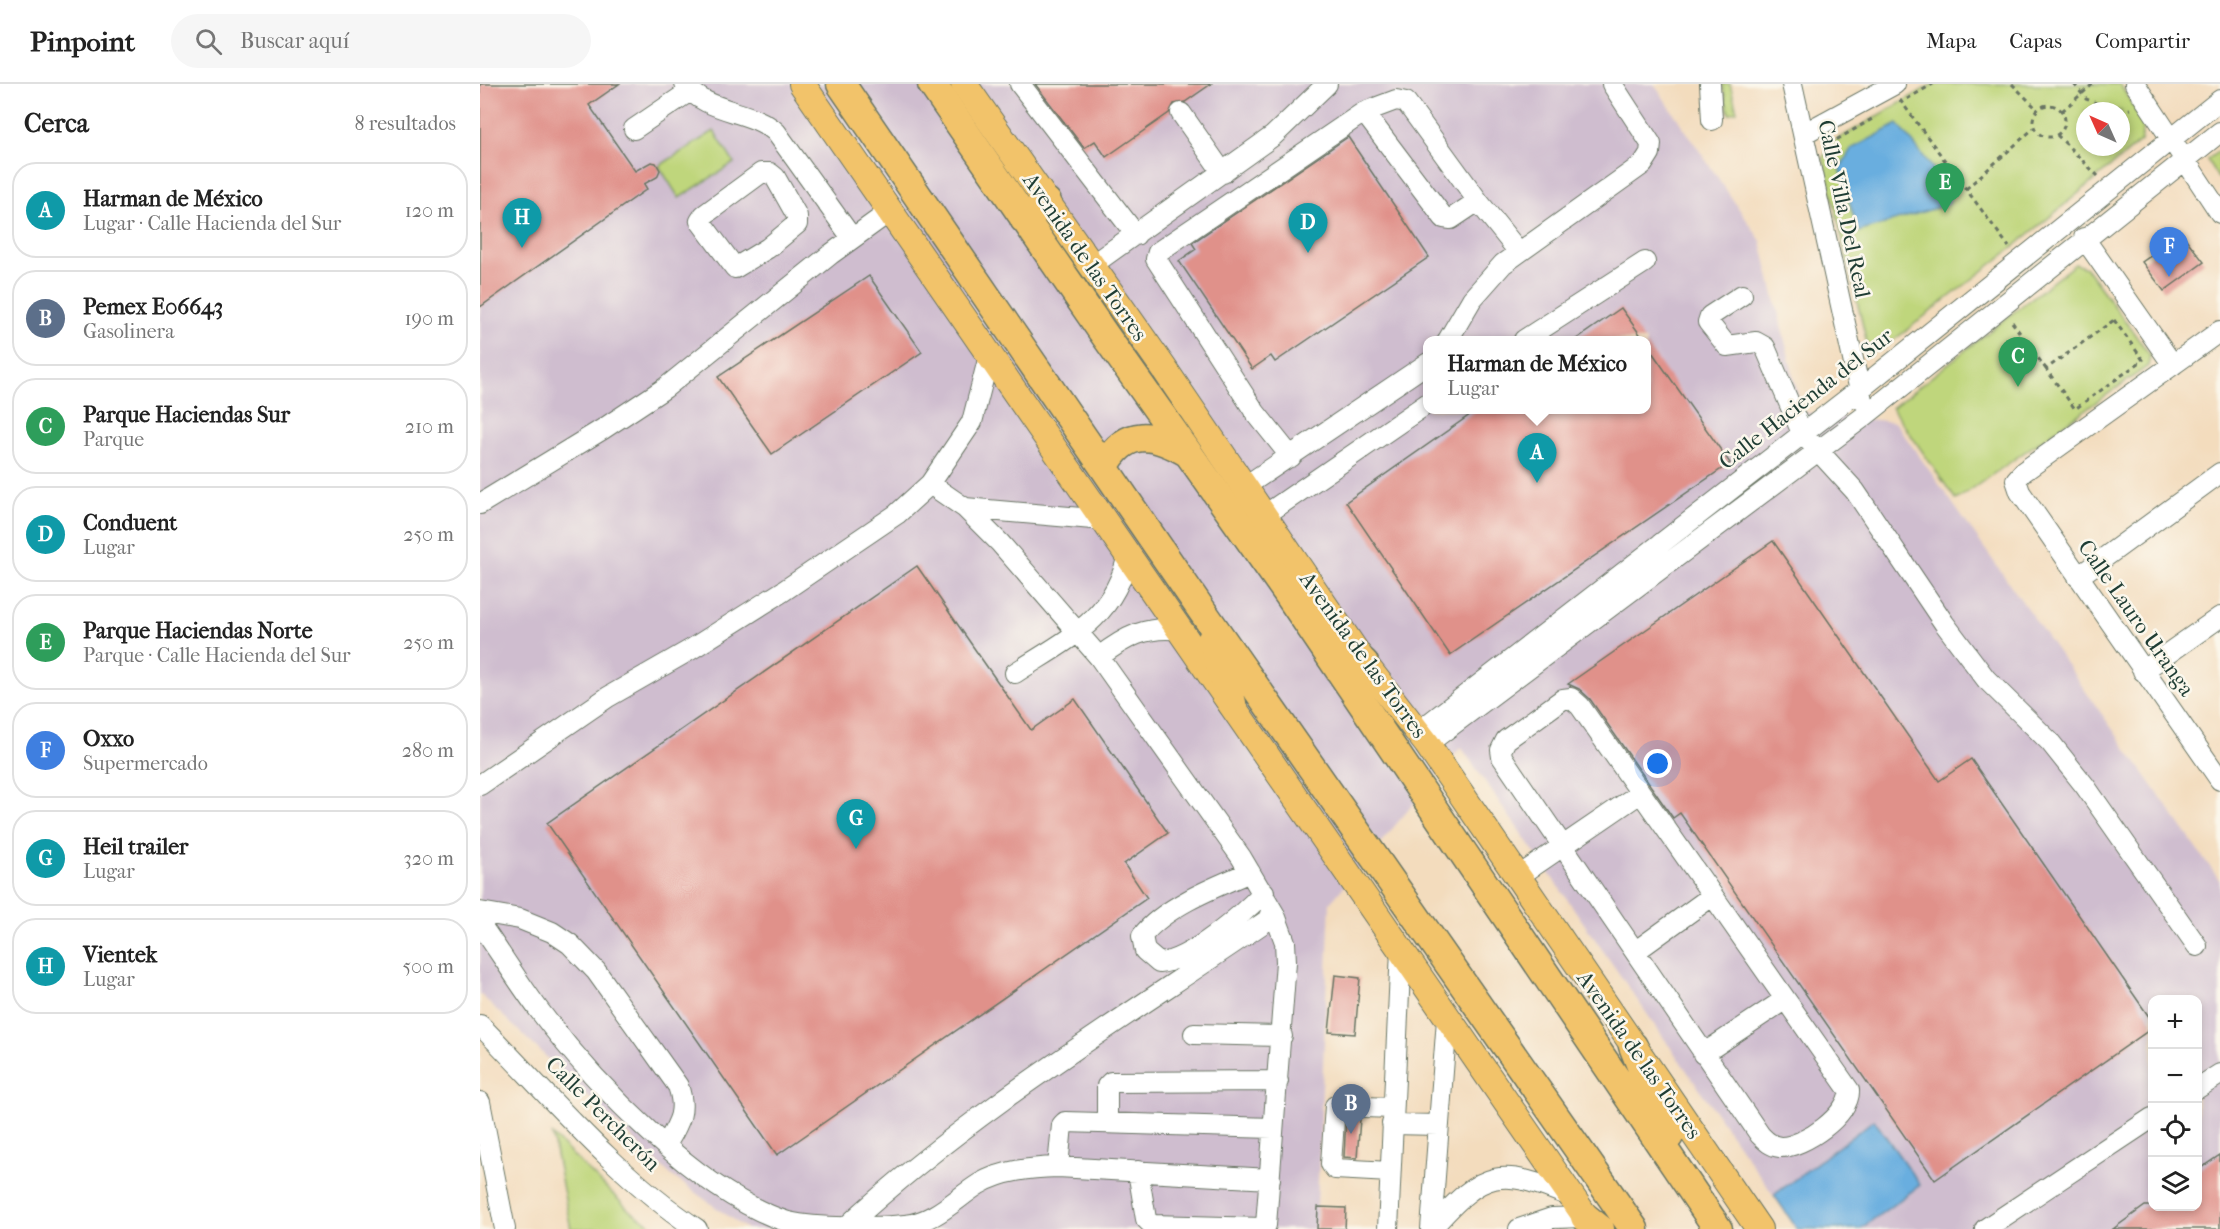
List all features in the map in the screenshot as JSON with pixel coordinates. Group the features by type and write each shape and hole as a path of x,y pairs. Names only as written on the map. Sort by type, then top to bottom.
{"highway":[{"path":"832,84 869,127"},
{"path":"841,84 1203,612 1634,1229"},
{"name":"Avenida de las Torres","path":"932,84 1036,210 1189,454 1288,594 1718,1229"},
{"path":"1105,466 1120,446 1143,436 1168,441 1189,454"},
{"path":"1288,594 1364,663"},
{"path":"1203,612 1232,703"},
{"path":"1633,1046 1688,1186"}],"main road":[{"path":"802,84 1401,950 1577,1220"},
{"name":"Avenida de las Torres","path":"964,84 1036,210 1092,265 1364,663 1422,738 1516,878 1760,1229"}],"street":[{"path":"1020,84 1136,235"},
{"path":"1092,265 1273,136 1327,84"},
{"path":"1450,336 1488,277 1518,251 1644,164 1650,153 1651,144 1612,84"},
{"path":"1710,84 1712,120"},
{"name":"Calle Villa Del Real","path":"1792,84 1866,415"},
{"path":"2135,84 2184,160 2216,199"},
{"path":"634,129 687,88 698,97 769,126 852,238"},
{"path":"1803,134 1896,91"},
{"path":"1291,457 1255,412 1156,259 1158,252 1364,112 1396,100 1406,102 1478,201 1518,251"},
{"name":"Calle Hacienda del Sur","path":"1422,738 2019,260 2103,179 2170,140 2220,100"},
{"path":"1364,112 1444,218 1451,219 1478,201"},
{"path":"1181,113 1223,173"},
{"name":"Calle Hacienda del Sur","path":"1422,738 1866,415 2084,238 2220,132"},
{"path":"775,177 797,162"},
{"path":"770,172 775,177 797,216 797,224 768,248 735,268 701,224 701,218 761,173 770,172"},
{"path":"480,504 665,388 852,238 889,212"},
{"path":"2084,238 2173,365 2220,331"},
{"path":"1530,336 1645,262"},
{"path":"1742,295 1710,316 1708,322 1727,346 1756,342 1765,347 1802,433 1855,491 1944,623 1986,679 2050,742 2085,786 2197,945"},
{"path":"480,785 608,697 690,650 782,592 897,514 930,484 972,422 989,356"},
{"name":"Calle Lauro Uranga","path":"2173,365 2023,472 2016,480 2020,492 2220,780"},
{"path":"1244,487 1423,366"},
{"path":"1265,515 1423,406"},
{"path":"2078,577 2220,473"},
{"path":"930,484 965,508 1000,543 1099,657 1264,892 1285,942 1282,1036 1266,1225 1262,1228 1152,1225 1146,1219 1138,1171"},
{"path":"965,508 1104,520"},
{"path":"1015,673 1078,633 1110,602 1119,587 1128,554"},
{"path":"2143,671 2220,616"},
{"path":"1099,657 1132,634 1164,627 1181,630"},
{"path":"1571,698 1576,701 1639,794 1849,1090 1849,1098 1842,1112 1812,1135 1790,1146 1781,1147 1766,1142 1703,1054 1564,845 1509,768 1501,750 1506,740 1563,699 1571,698"},
{"path":"1516,878 1639,794"},
{"path":"1250,872 1201,895 1156,923 1142,936 1145,951 1159,963 1179,957 1228,925 1264,892"},
{"path":"1636,951 1712,896"},
{"path":"480,912 520,919 552,932 570,944 596,971 678,1086 683,1102 682,1109 666,1145"},
{"path":"847,1226 893,1184 1024,1085 1275,915"},
{"path":"480,924 538,1009 572,1051 666,1145 706,1179 752,1206 786,1221 805,1226 922,1222 981,1183 1001,1174 1029,1168 1058,1167 1270,1179"},
{"path":"1388,1229 1401,950"},
{"path":"1703,1054 1784,999"},
{"path":"1432,1228 1447,1018"},
{"name":"Calle Percherón","path":"480,1025 633,1178 663,1206 698,1229"},
{"path":"1194,1034 1282,1036"},
{"path":"2202,1085 2220,1074"},
{"path":"1107,1123 1107,1086 1111,1082 1278,1081"},
{"path":"480,1102 505,1229"},
{"path":"1390,1172 1335,1168 1331,1164 1335,1106 1439,1125"},
{"path":"1985,1229 2148,1121"},
{"path":"1058,1167 1062,1125 1065,1122 1273,1128"},
{"path":"1432,1228 1457,1199 1477,1185 1493,1178 1512,1176 1533,1181 1577,1220"},
{"path":"1519,1229 1577,1220"}],"path":[{"path":"1896,91 1933,84"},
{"path":"2012,84 2037,109"},
{"path":"2074,84 2086,99 2094,102"},
{"path":"2062,111 2093,84"},
{"path":"1892,108 1896,91"},
{"path":"1896,91 2019,260"},
{"path":"2047,104 2062,111 2064,127 2056,135 2046,137 2034,128 2032,118 2037,109 2047,104"},
{"path":"1823,158 1831,143 1881,114"},
{"path":"1966,189 2034,128"},
{"path":"2056,135 2103,179 2090,183"},
{"path":"2007,315 2075,410 2143,360 2114,320 2046,369"},
{"path":"1867,343 1874,350 1881,350"}],"shaded area":[{"path":"480,84 1654,84 1761,241 1802,412 1895,422 2220,881 2220,1229 1797,1229 1461,747 1330,903 1316,1229 748,1229 672,1176 480,994"}],"green space":[{"path":"1722,84 1730,84 1737,111 1729,114"},
{"path":"1933,84 2120,84 2144,124 2141,141 2130,150 2130,102 2076,102 2076,156 2123,156 2011,249 1881,350 1874,350 1867,343 1823,158 1831,143"},
{"path":"714,131 734,163 679,198 659,166"},
{"path":"2220,150 2220,177 2218,178 2207,160"},
{"path":"2075,264 2086,268 2150,355 2148,366 1956,500 1892,408"},
{"path":"552,1135 629,1210 657,1229 571,1229"}],"water":[{"path":"1898,124 1951,191 1949,204 1858,232 1840,168 1851,149"},
{"path":"1874,1120 1920,1185 1860,1229 1797,1229 1774,1195"}],"building":[{"path":"480,84 619,84 589,105 635,171 651,162 656,163 660,170 657,177 644,184 647,189 480,307"},
{"path":"1035,84 1211,84 1185,102 1174,104 1169,113 1106,157 1095,141 1084,148"},
{"path":"1348,137 1429,257 1275,362 1271,356 1252,369 1179,261 1196,249 1192,243"},
{"path":"2182,234 2204,262 2164,291 2142,262"},
{"path":"869,276 922,352 772,454 718,377"},
{"path":"1621,308 1641,336 1581,336"},
{"path":"1651,351 1730,463 1450,655 1346,502 1471,414 1651,414"},
{"path":"1773,541 1939,781 1971,759 2148,1015 2148,1031 1935,1180 1680,813 1673,818 1590,699 1579,689 1568,684"},
{"path":"917,566 1031,730 1075,699 1168,833 1124,864 1147,898 777,1155 547,823"},
{"path":"1335,975 1360,978 1355,1034 1329,1032"},
{"path":"1346,1118 1360,1119 1357,1158 1344,1157"},
{"path":"2220,1155 2220,1229 2113,1229 2145,1206 2148,1206 2148,1211 2202,1211 2202,1167"},
{"path":"1318,1207 1346,1208 1345,1229 1317,1229"}],"place":[{"name":"Parque Haciendas Norte","path":"1945,213"},
{"name":"Vientek","path":"522,248"},
{"name":"Conduent","path":"1308,253"},
{"name":"Oxxo","path":"2169,277"},
{"name":"Parque Haciendas Sur","path":"2018,387"},
{"name":"Harman de México","path":"1537,483"},
{"name":"Heil trailer","path":"856,849"},
{"name":"Pemex E06643","path":"1351,1134"}]}
